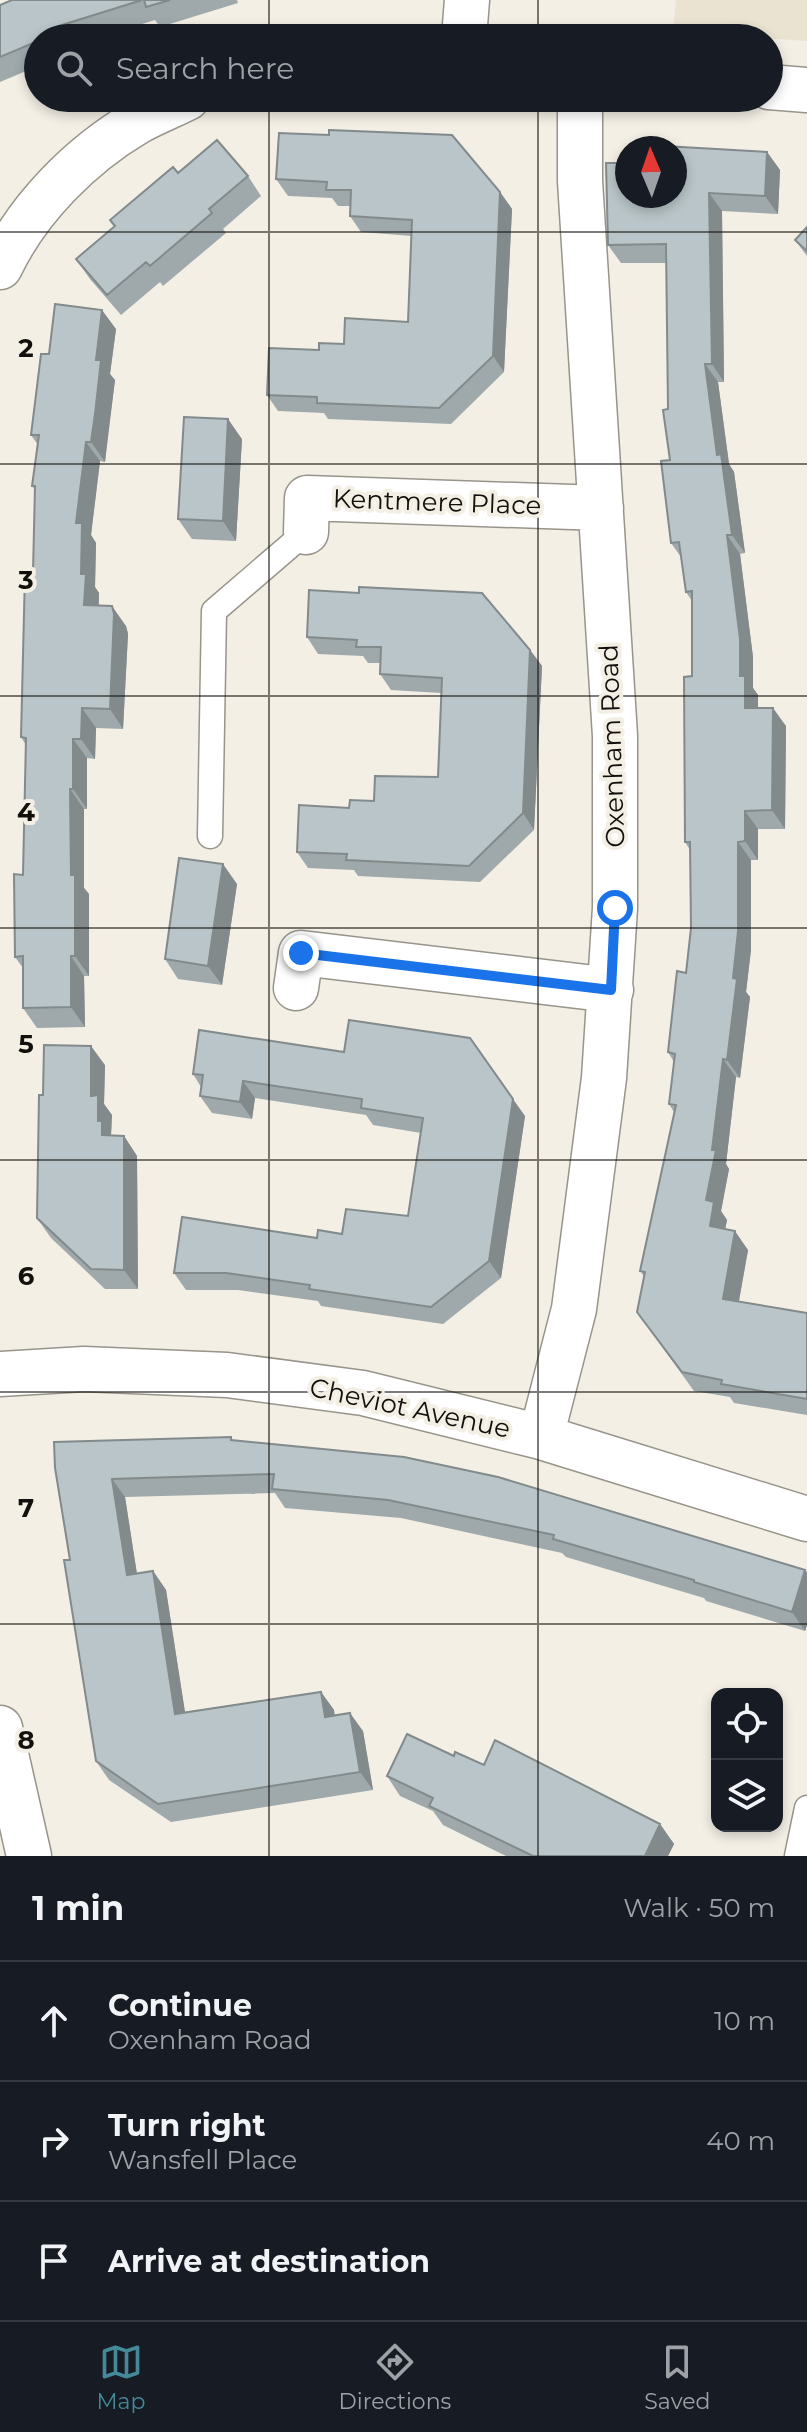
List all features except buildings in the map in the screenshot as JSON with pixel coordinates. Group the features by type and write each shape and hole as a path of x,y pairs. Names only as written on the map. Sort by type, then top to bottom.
{"street":[{"path":"465,24 467,0"},
{"path":"783,88 807,90"},
{"path":"0,267 13,215 136,123 158,112"},
{"name":"Oxenham Road","path":"541,1437 574,1309 604,1078 615,908 615,736 580,181 580,112"},
{"name":"Kentmere Place","path":"306,532 307,498 601,508"},
{"path":"296,988 301,953 611,990"},
{"name":"Cheviot Avenue","path":"0,1374 84,1369 227,1375 363,1393 541,1437 807,1519"},
{"path":"0,1728 29,1856"}],"lane":[{"path":"210,836 214,611 306,532"},
{"path":"797,1856 807,1808"}],"shaded area":[{"path":"676,0 807,0 807,41 783,39 783,24 674,24"}],"route":[{"path":"301,953 611,990 615,908"}]}
